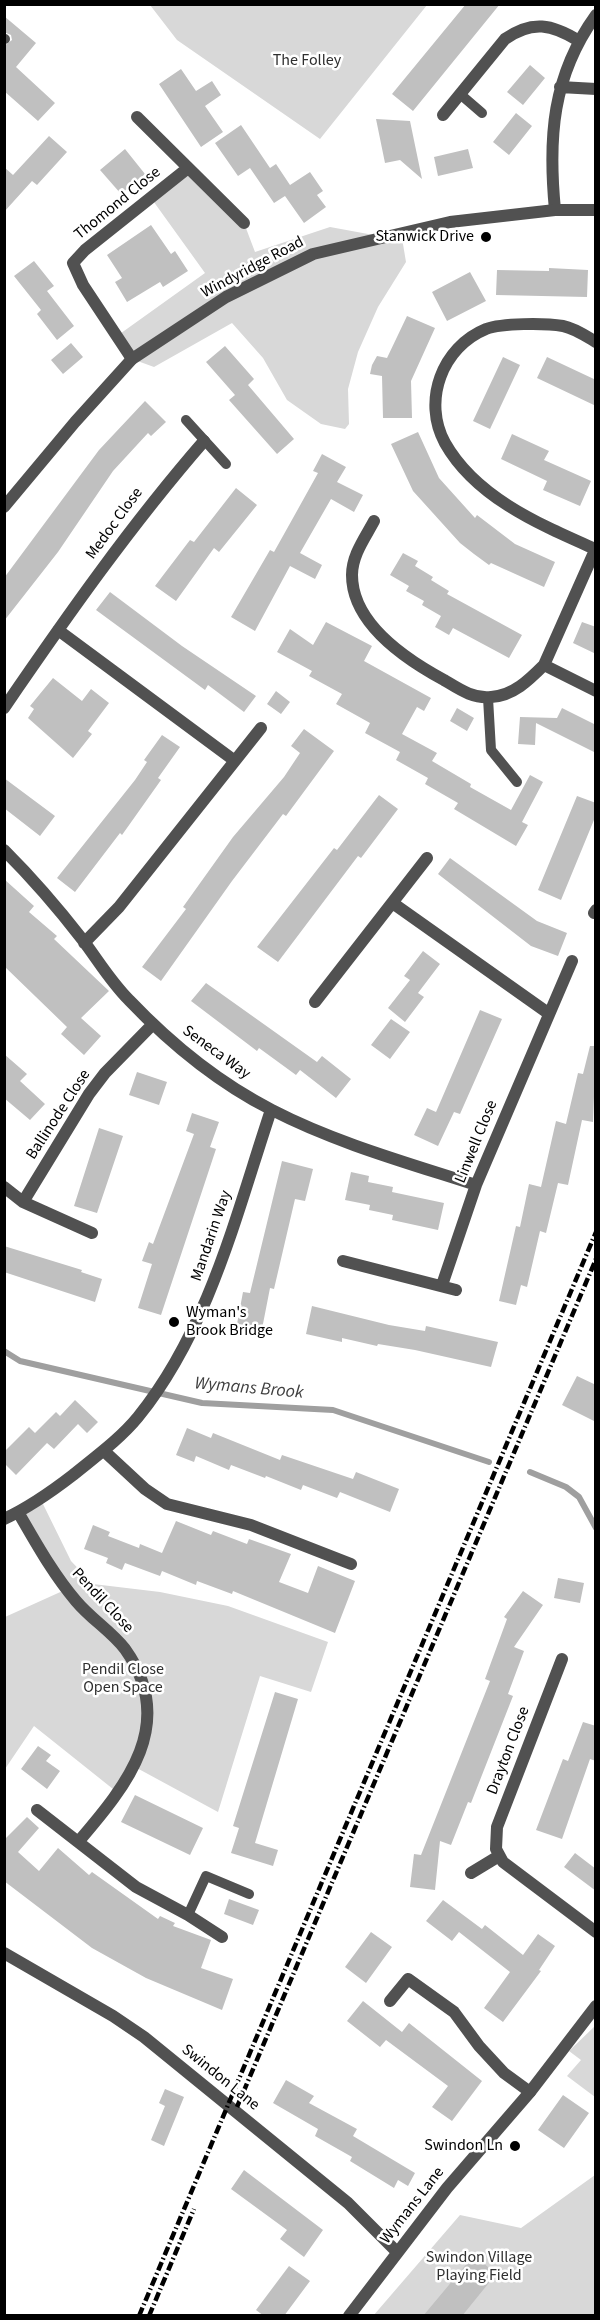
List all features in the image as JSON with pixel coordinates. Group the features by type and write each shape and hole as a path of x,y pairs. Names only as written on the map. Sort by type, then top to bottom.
{"street":[{"path":"555,210 550,145 560,87 579,41 596,15"},
{"path":"443,115 505,39 522,29 551,27 560,29 579,41"},
{"path":"560,87 596,89"},
{"name":"Thomond Close","path":"137,117 244,223"},
{"name":"Thomond Close","path":"132,359 83,285 73,263 188,168"},
{"name":"Windyridge Road","path":"4,507 75,422 132,359 226,297 313,254 411,230 450,222 555,210 596,210"},
{"path":"374,521 370,541 355,556 352,583 359,602 372,625 396,651 411,662 469,694 488,698 508,693 531,679 544,665 595,549 550,529 484,488 445,444 436,419 438,381 449,359 466,341 487,329 499,326 563,326 596,342"},
{"name":"Medoc Close","path":"4,708 58,630 161,491 204,441"},
{"path":"58,630 236,761"},
{"path":"544,665 596,691"},
{"path":"84,943 119,907 261,728"},
{"name":"Seneca Way","path":"4,850 40,886 104,973 153,1024 211,1072 271,1110 303,1125 381,1154 476,1185"},
{"path":"315,1002 394,904 427,858"},
{"path":"394,904 548,1013"},
{"name":"Linwell Close","path":"442,1286 476,1185 572,961"},
{"name":"Ballinode Close","path":"23,1202 89,1094 105,1073 153,1024"},
{"name":"Mandarin Way","path":"4,1519 41,1500 104,1451 137,1418 173,1363 214,1285 271,1110"},
{"path":"4,1187 23,1202 92,1233"},
{"path":"343,1260 456,1290"},
{"path":"104,1451 145,1489 167,1503 251,1525 351,1564"},
{"name":"Pendil Close","path":"18,1512 49,1566 77,1603 126,1650 137,1671 144,1694 145,1739 135,1767 111,1803 79,1840"},
{"name":"Drayton Close","path":"498,1856 495,1841 497,1827 562,1659"},
{"path":"37,1810 79,1840 136,1887 188,1915 222,1937"},
{"path":"471,1873 498,1856 596,1932"},
{"name":"Swindon Lane","path":"4,1953 113,2016 144,2037 348,2203 397,2252"},
{"path":"390,2001 408,1979 454,2012 479,2046 504,2073 530,2092"},
{"name":"Wymans Lane","path":"349,2316 447,2188 530,2092 596,2006"}],"lane":[{"path":"460,94 482,113"},
{"path":"186,420 226,464"},
{"path":"488,698 491,750 517,782"},
{"path":"188,1915 206,1876 249,1894"}],"green space":[{"name":"The Folley","path":"150,5 427,5 320,139 177,40"},
{"path":"188,168 244,223 255,252 330,227 379,236 401,232 406,262 378,307 358,352 348,389 349,424 345,429 321,424 287,400 263,358 232,323 154,367 132,359 117,336 205,273 151,198"},
{"name":"Pendil Close Open Space","path":"41,1500 71,1561 93,1584 160,1592 228,1606 328,1642 311,1692 260,1676 218,1812 135,1767 118,1793 34,1726 5,1769 5,1617 67,1589 18,1512"},
{"path":"595,2026 595,2097 567,2076 581,2060 569,2051"},
{"name":"Swindon Village Playing Field","path":"595,2175 595,2315 373,2316 460,2215 521,2228"}],"building":[{"path":"466,4 500,4 413,111 392,94"},
{"path":"4,16 36,43 16,67 55,103 38,121 4,91 4,46 12,40 11,35 4,32"},
{"path":"530,65 545,78 523,105 507,92"},
{"path":"181,69 196,91 212,81 221,95 205,106 223,132 201,147 159,84"},
{"path":"516,113 532,126 509,155 493,142"},
{"path":"376,119 410,121 422,179 400,160 385,163"},
{"path":"241,125 270,168 276,164 290,185 310,172 323,191 317,195 326,207 304,223 285,196 274,203 250,168 238,176 215,143"},
{"path":"49,136 67,152 37,185 32,181 4,212 4,167 13,175"},
{"path":"125,149 145,174 121,194 100,170"},
{"path":"468,149 473,168 438,176 434,157"},
{"path":"151,225 171,254 175,251 188,271 163,287 160,282 127,302 115,282 122,278 107,255"},
{"path":"34,261 54,286 47,291 74,326 57,340 37,314 41,310 14,276"},
{"path":"549,268 588,270 587,297 496,295 497,270 549,271"},
{"path":"470,272 486,301 447,321 432,292"},
{"path":"407,316 435,328 411,381 412,418 383,418 382,376 370,374 372,365 377,356 387,358"},
{"path":"71,343 83,357 63,374 51,360"},
{"path":"225,346 254,379 248,385 294,439 277,454 229,400 235,395 206,362"},
{"path":"503,357 520,365 490,429 473,421"},
{"path":"547,357 596,380 596,406 537,378"},
{"path":"145,401 166,422 151,436 148,433 113,471 58,552 4,621 4,578 99,450"},
{"path":"418,432 439,478 475,518 477,515 515,544 555,562 544,587 491,563 489,565 460,543 413,491 391,444"},
{"path":"512,434 549,451 544,460 591,481 580,506 543,490 547,481 501,459"},
{"path":"322,454 346,467 337,482 363,495 354,512 331,499 300,553 322,565 315,579 290,566 255,631 231,617 270,550 274,552 293,518 318,473 313,471"},
{"path":"236,488 257,505 219,552 214,548 176,601 155,586 190,540 194,542"},
{"path":"403,553 418,561 415,566 433,577 431,580 449,591 447,594 522,635 509,658 453,628 449,635 435,627 441,616 422,605 424,601 406,591 409,586 390,575"},
{"path":"110,592 182,646 256,696 244,712 208,685 205,690 96,610"},
{"path":"326,622 372,646 364,661 431,698 424,711 417,707 402,734 437,753 432,761 471,784 470,787 511,810 530,775 543,782 522,822 528,825 516,846 454,809 458,803 425,784 428,778 396,760 400,752 365,733 370,723 336,704 342,694 309,676 312,671 277,652 290,629 313,645"},
{"path":"582,622 596,627 596,654 573,643"},
{"path":"53,678 82,701 91,689 109,703 88,731 92,734 73,758 28,718 34,709 30,706"},
{"path":"276,691 290,702 281,714 267,704"},
{"path":"457,708 474,718 467,731 450,721"},
{"path":"562,708 596,725 596,753 536,723 535,745 518,744 520,717 557,718"},
{"path":"304,729 334,751 286,816 283,814 232,881 161,981 142,967 186,909 183,907 233,837 284,777 300,753 291,746"},
{"path":"162,735 180,747 158,778 161,780 122,835 120,833 75,892 57,878 135,780 147,762 144,760"},
{"path":"4,778 55,816 40,836 4,808"},
{"path":"379,795 398,809 361,858 358,856 278,962 257,947 334,848 337,850"},
{"path":"577,796 596,803 596,815 561,900 538,890"},
{"path":"450,858 537,921 567,933 558,956 531,946 438,874"},
{"path":"4,879 34,906 29,912 57,936 54,939 109,991 81,1018 101,1036 84,1055 61,1034 67,1027 4,966"},
{"path":"423,951 440,964 418,993 424,997 405,1022 388,1008 410,980 404,976"},
{"path":"206,983 317,1062 322,1056 351,1079 336,1098 300,1070 296,1075 259,1048 257,1051 191,1001"},
{"path":"480,1010 502,1019 460,1114 454,1112 438,1146 414,1135 427,1108 436,1112"},
{"path":"391,1019 410,1032 390,1059 371,1045"},
{"path":"590,1046 596,1046 593,1122 582,1120 568,1185 558,1183 546,1233 540,1231 527,1287 521,1285 516,1305 499,1301 516,1226 520,1227 529,1184 541,1187 556,1121 566,1124 578,1073 583,1074"},
{"path":"4,1054 27,1074 20,1081 45,1104 30,1120 4,1098"},
{"path":"137,1072 167,1082 159,1105 129,1095"},
{"path":"192,1113 219,1122 210,1147 216,1149 161,1315 138,1308 152,1264 142,1261 149,1242 153,1244 194,1134 186,1131"},
{"path":"99,1128 123,1136 97,1213 74,1206"},
{"path":"282,1161 313,1169 305,1201 295,1199 274,1289 270,1288 262,1329 237,1324 243,1292 250,1293"},
{"path":"351,1172 369,1176 368,1182 393,1187 392,1192 444,1203 438,1230 392,1220 393,1215 369,1210 370,1205 345,1200"},
{"path":"4,1246 82,1270 81,1272 102,1279 95,1302 4,1272"},
{"path":"312,1306 389,1325 425,1331 426,1326 498,1342 491,1367 415,1350 378,1344 377,1346 342,1338 342,1342 306,1334"},
{"path":"577,1376 596,1385 596,1422 562,1405"},
{"path":"75,1400 98,1422 87,1433 78,1424 54,1449 47,1443 16,1475 4,1463 4,1452 29,1427 35,1433 56,1412 60,1416"},
{"path":"187,1428 211,1438 213,1433 280,1460 282,1455 353,1479 356,1472 399,1489 390,1512 340,1492 337,1498 303,1485 301,1490 231,1465 229,1470 196,1456 194,1462 176,1455"},
{"path":"176,1521 211,1535 213,1531 247,1544 249,1539 291,1554 279,1582 308,1593 318,1566 355,1581 335,1633 233,1591 232,1594 197,1581 196,1585 162,1571 160,1576 125,1563 122,1570 106,1563 108,1558 84,1549 93,1525 110,1532 108,1536 139,1548 140,1544 162,1553"},
{"path":"558,1578 584,1583 580,1603 554,1598"},
{"path":"523,1591 543,1605 514,1647 524,1651 508,1694 513,1696 471,1803 468,1802 451,1845 440,1841 435,1890 410,1887 414,1854 421,1855 490,1681 485,1679 507,1619 504,1617"},
{"path":"275,1692 298,1699 255,1843 278,1850 273,1866 231,1853 239,1828 233,1826"},
{"path":"583,1722 596,1726 596,1761 590,1759 562,1839 536,1830 563,1759 568,1761"},
{"path":"38,1746 51,1755 46,1761 60,1771 47,1789 21,1769"},
{"path":"135,1795 203,1828 190,1855 121,1822"},
{"path":"27,1817 39,1828 18,1852 39,1871 58,1848 89,1875 92,1872 158,1919 160,1916 175,1923 173,1926 211,1940 201,1968 233,1979 222,2010 146,1978 92,1948 4,1881 4,1840"},
{"path":"575,1853 596,1869 596,1891 564,1867"},
{"path":"229,1899 259,1910 253,1925 224,1914"},
{"path":"443,1900 482,1929 485,1925 523,1955 538,1934 555,1946 539,1970 541,1971 503,2022 484,2008 510,1972 459,1932 452,1941 426,1921"},
{"path":"371,1932 392,1947 366,1983 345,1967"},
{"path":"363,2001 402,2032 409,2023 482,2081 452,2121 432,2107 448,2086 386,2040 380,2047 347,2021"},
{"path":"286,2080 314,2096 309,2103 357,2129 353,2136 415,2173 408,2186 398,2180 394,2188 350,2161 352,2157 315,2136 318,2129 273,2103"},
{"path":"165,2089 184,2097 164,2146 151,2140 165,2106 159,2103"},
{"path":"563,2095 589,2113 564,2148 538,2130"},
{"path":"244,2170 323,2230 304,2257 280,2239 287,2230 231,2189"},
{"path":"474,2255 496,2274 462,2316 423,2316"},
{"path":"289,2266 310,2281 284,2316 264,2316 256,2310"}],"waterway":[{"name":"Wymans Brook","path":"4,1351 20,1361 202,1403 333,1410 489,1462"},
{"name":"Wymans Brook","path":"530,1472 566,1487 579,1497 596,1528"}],"railway":[{"path":"139,2316 596,1232"},
{"path":"237,2107 596,1259"},
{"path":"149,2316 194,2209"}],"place":[{"name":"Stanwick Drive","path":"486,237"},
{"name":"Wyman's Brook Bridge","path":"174,1322"},
{"name":"Swindon Ln","path":"515,2146"}]}
